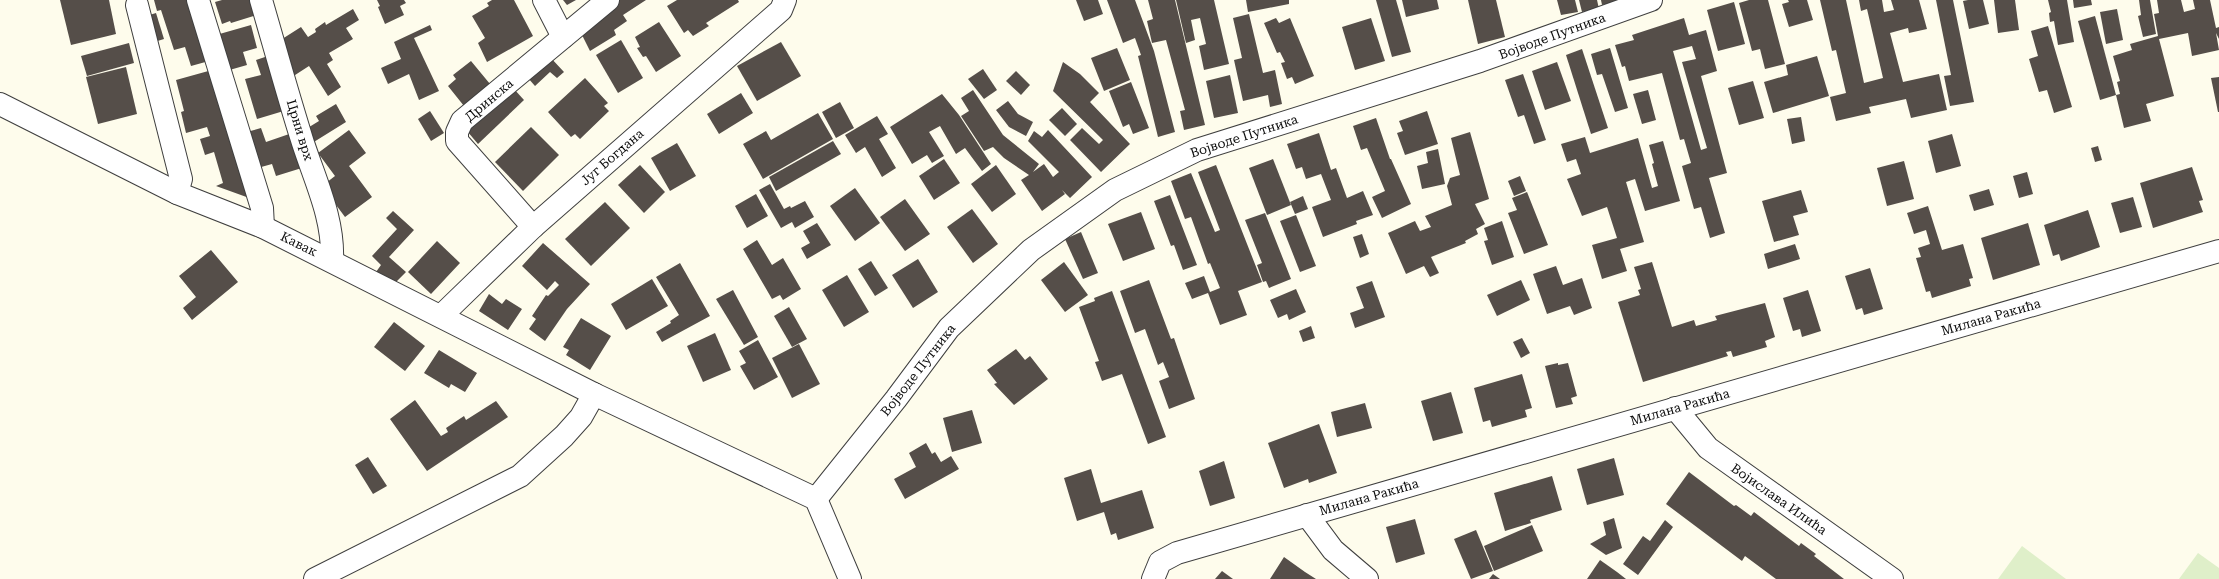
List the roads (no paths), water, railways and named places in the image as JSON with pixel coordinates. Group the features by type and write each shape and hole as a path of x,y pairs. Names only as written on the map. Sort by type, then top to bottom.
{"street":[{"path":"198,0 262,208 263,227"},
{"name":"Црни врх","path":"261,0 311,168 327,209 332,233 332,261"},
{"path":"544,0 563,37"},
{"name":"Дринска","path":"533,227 457,141 457,132 462,121 608,0"},
{"name":"Југ Богдана","path":"441,316 533,227 781,10 785,0"},
{"name":"Војводе Путника","path":"816,499 896,399 949,328 1032,250 1115,190 1197,150 1480,61 1651,0"},
{"path":"137,6 181,179 176,193"},
{"name":"Кавак","path":"0,104 176,193 263,227 594,394 816,499"},
{"name":"Милана Ракића","path":"1153,579 1160,562 1177,553 2219,251"},
{"path":"315,579 520,476 564,436 581,417 594,394"},
{"name":"Војислава Илића","path":"1675,408 1708,448 1892,579"},
{"path":"816,499 850,579"},
{"path":"1307,515 1333,550 1367,579"}]}
